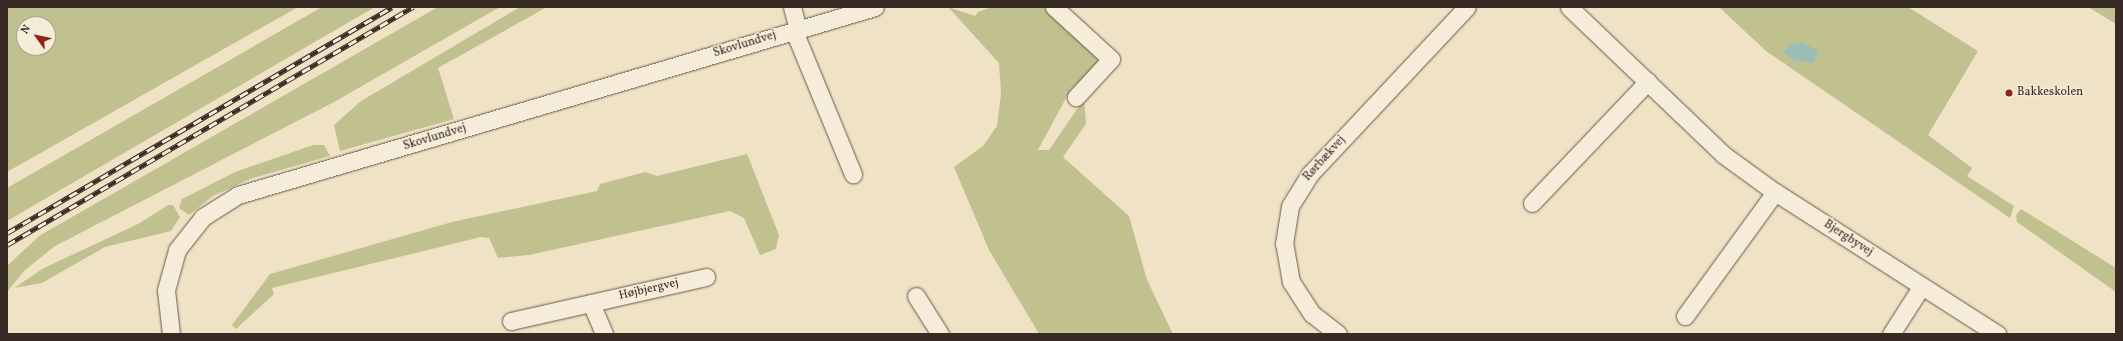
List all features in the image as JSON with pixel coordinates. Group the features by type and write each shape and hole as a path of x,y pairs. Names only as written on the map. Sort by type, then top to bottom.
{"street":[{"path":"792,7 796,30 854,174"},
{"name":"Skovlundvej","path":"170,334 166,290 177,250 203,217 226,201 875,7"},
{"path":"1054,7 1110,59 1076,97"},
{"name":"Rørbækvej","path":"1338,334 1312,314 1291,282 1284,244 1290,206 1310,174 1467,7"},
{"name":"Bjergbyvej","path":"1569,7 1724,155 1775,192 1996,334"},
{"path":"1532,203 1648,81"},
{"path":"1685,316 1775,192"},
{"name":"Højbjergvej","path":"511,320 706,277"},
{"path":"1891,334 1921,287"},
{"path":"916,296 940,334"},
{"path":"591,303 604,334"}],"green space":[{"path":"7,7 298,7 7,172"},
{"path":"322,7 375,7 7,221 7,188"},
{"path":"438,7 500,7 334,102 55,246 24,271 7,292 7,266 39,236"},
{"path":"520,7 547,7 438,68 454,119 340,151 334,125 361,101"},
{"path":"948,7 975,16 978,12 992,7 1044,7 1097,58 1098,66 1071,89 1038,150 1049,150 1084,99 1086,124 1063,157 1129,216 1147,280 1173,334 1039,334 989,250 954,167 983,146 997,126 1001,94 999,63"},
{"path":"1719,7 1908,7 1978,51 1928,135 1972,168 1967,176 2014,206 2010,218 1766,51"},
{"path":"2088,7 2116,7 2116,24"},
{"path":"313,145 324,145 330,156 250,179 213,196 189,215 179,208 182,199 235,172"},
{"path":"747,154 779,235 776,249 760,255 744,218 730,211 529,255 498,258 489,238 481,237 272,288 274,294 236,329 232,325 270,274 452,222 597,191 600,184 645,172 657,176"},
{"path":"168,205 173,205 180,217 171,231 105,247 42,283 14,288 44,268 138,224"},
{"path":"2021,209 2116,268 2116,292 2017,222 2016,215"}],"water":[{"path":"1802,42 1818,51 1814,63 1795,61 1783,52 1790,45"}],"railway":[{"path":"7,233 392,7"},
{"path":"7,245 413,7"}],"place":[{"name":"Bakkeskolen","path":"2009,93"}]}
